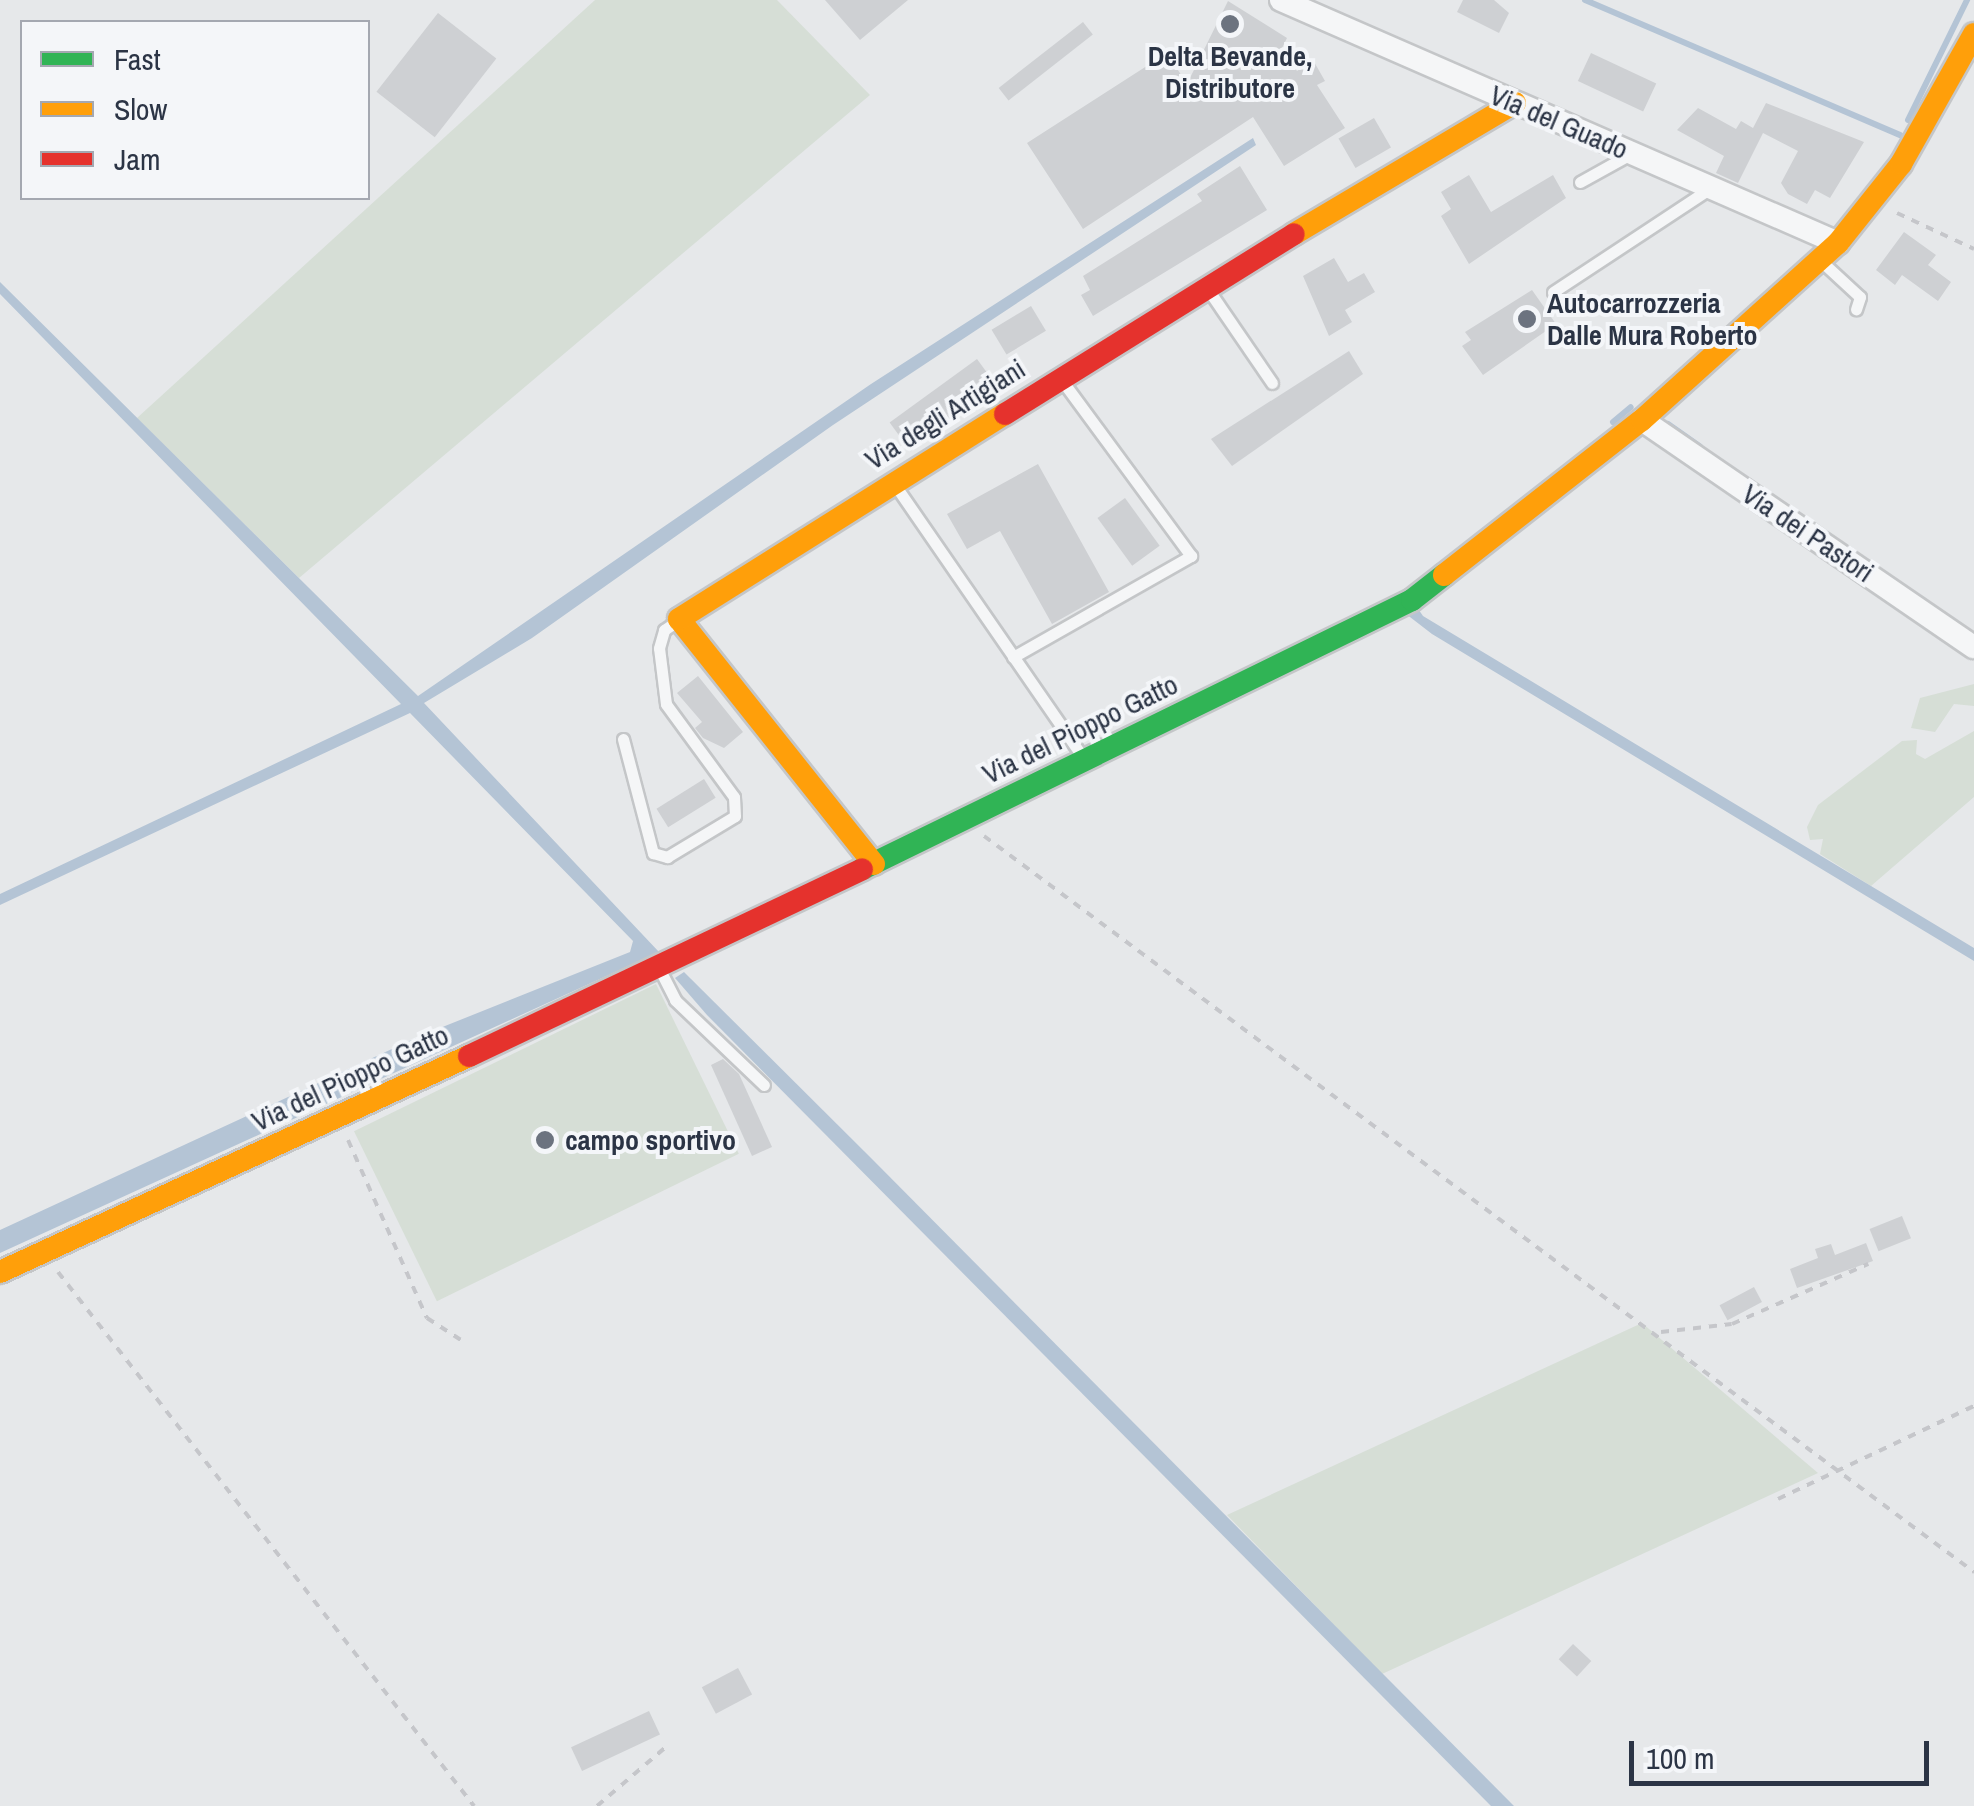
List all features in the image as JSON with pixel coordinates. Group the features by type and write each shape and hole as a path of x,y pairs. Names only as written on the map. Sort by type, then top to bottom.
{"street":[{"name":"Via del Guado","path":"1281,0 1838,242"},
{"name":"Via del Pioppo Gatto","path":"0,1272 659,968 1412,600 1642,420 1838,242 1895,171 1974,34"},
{"name":"Via degli Artigiani","path":"680,619 1206,286 1514,103"},
{"name":"Via dei Pastori","path":"1642,420 1974,647"},
{"path":"680,619 874,864"}],"lane":[{"path":"1580,182 1632,154"},
{"path":"1553,292 1710,188"},
{"path":"1819,260 1860,297 1856,309"},
{"path":"1206,286 1272,383"},
{"path":"1013,657 1191,556 1059,378"},
{"path":"893,482 1084,760"},
{"path":"623,739 652,854 667,857 735,816 734,798 666,704 659,648 664,630 680,619"},
{"path":"659,968 675,1000 764,1085"}],"path":[{"path":"1871,202 1974,250"},
{"path":"969,817 983,835 1364,1122 1658,1332 1837,1473 1974,1572"},
{"path":"338,1117 427,1318 461,1340"},
{"path":"43,1252 474,1806"},
{"path":"1658,1332 1732,1324 1868,1264"},
{"path":"1778,1499 1974,1406"},
{"path":"598,1806 668,1746"}],"shaded area":[{"path":"595,0 777,0 870,95 299,578 137,418"},
{"path":"1974,684 1974,706 1954,704 1935,732 1911,728 1920,698"},
{"path":"1974,731 1974,797 1871,886 1820,854 1823,839 1810,840 1807,827 1818,805 1902,741 1917,740 1916,754 1925,759"},
{"name":"campo sportivo","path":"656,984 739,1154 437,1301 354,1131"},
{"path":"1642,1323 1818,1473 1382,1674 1227,1515"}],"water":[{"path":"1253,138 1256,145 833,425 532,638 424,703 659,952 0,1253 0,1230 420,1036 630,952 633,941 410,713 0,905 0,894 401,704 0,294 0,282 418,696 871,384"},
{"path":"1412,600 1423,616 1974,948 1974,961 1432,634 1397,607"},
{"path":"684,972 1514,1806 1491,1806 707,1015 675,978"}],"building":[{"path":"825,0 908,0 860,40"},
{"path":"1463,0 1494,0 1509,13 1499,33 1457,12"},
{"path":"1228,1 1287,38 1282,48 1297,71 1313,60 1325,81 1317,85 1345,128 1284,166 1253,117 1083,229 1027,143 1167,53 1187,84"},
{"path":"438,13 496,59 435,137 376,92"},
{"path":"1083,22 1093,35 1009,100 999,88"},
{"path":"1591,53 1656,83 1643,112 1578,81"},
{"path":"1766,103 1864,142 1830,198 1815,190 1807,204 1788,194 1781,183 1798,151 1763,133 1738,183 1716,173 1724,156 1677,130 1698,108 1736,129 1741,121 1753,128"},
{"path":"1374,118 1391,147 1355,168 1338,138"},
{"path":"1240,166 1267,210 1093,316 1081,295 1090,290 1083,276 1202,201 1197,194"},
{"path":"1469,175 1491,212 1553,175 1566,198 1469,264 1441,216 1451,209 1441,192"},
{"path":"1904,232 1936,255 1928,265 1951,282 1938,301 1902,275 1895,285 1876,270"},
{"path":"1334,258 1348,282 1364,273 1375,292 1345,310 1352,322 1329,336 1303,276"},
{"path":"1532,290 1556,324 1483,375 1462,346 1471,340 1465,332"},
{"path":"1031,306 1046,331 1007,355 992,330"},
{"path":"1349,351 1363,374 1232,466 1211,439"},
{"path":"977,359 998,388 911,452 890,422"},
{"path":"1038,464 1109,592 1052,624 1000,531 967,549 947,514"},
{"path":"1125,498 1160,546 1132,566 1097,518"},
{"path":"698,676 743,732 724,748 703,738 695,728 702,722 677,693"},
{"path":"704,779 716,798 668,827 657,809"},
{"path":"723,1059 739,1074 772,1147 752,1156 711,1065"},
{"path":"1902,1216 1911,1238 1879,1251 1870,1229"},
{"path":"1866,1243 1873,1261 1797,1288 1790,1269 1818,1258 1815,1249 1831,1244 1835,1255"},
{"path":"1754,1287 1762,1302 1728,1320 1720,1305"},
{"path":"1573,1644 1591,1661 1577,1676 1559,1659"},
{"path":"738,1668 752,1694 716,1714 702,1687"},
{"path":"649,1711 660,1735 582,1771 571,1747"}],"waterway":[{"path":"1585,0 1900,135"},
{"path":"1908,120 1967,0"},
{"path":"1613,422 1631,407"},
{"path":"1668,424 1700,446"}],"traffic: fast":[{"path":"862,869 1412,600 1444,575"}],"traffic: slow":[{"path":"1444,575 1642,420 1838,243 1901,164 1974,34"},
{"path":"1294,234 1515,103"},
{"path":"874,864 679,619 1005,414"},
{"path":"0,1272 469,1056"}],"traffic: jam":[{"path":"1005,414 1294,234"},
{"path":"469,1056 862,869"}],"place":[{"name":"Delta Bevande, Distributore","path":"1230,24"},
{"name":"Autocarrozzeria Dalle Mura Roberto","path":"1527,319"},
{"name":"campo sportivo","path":"545,1140"}]}
